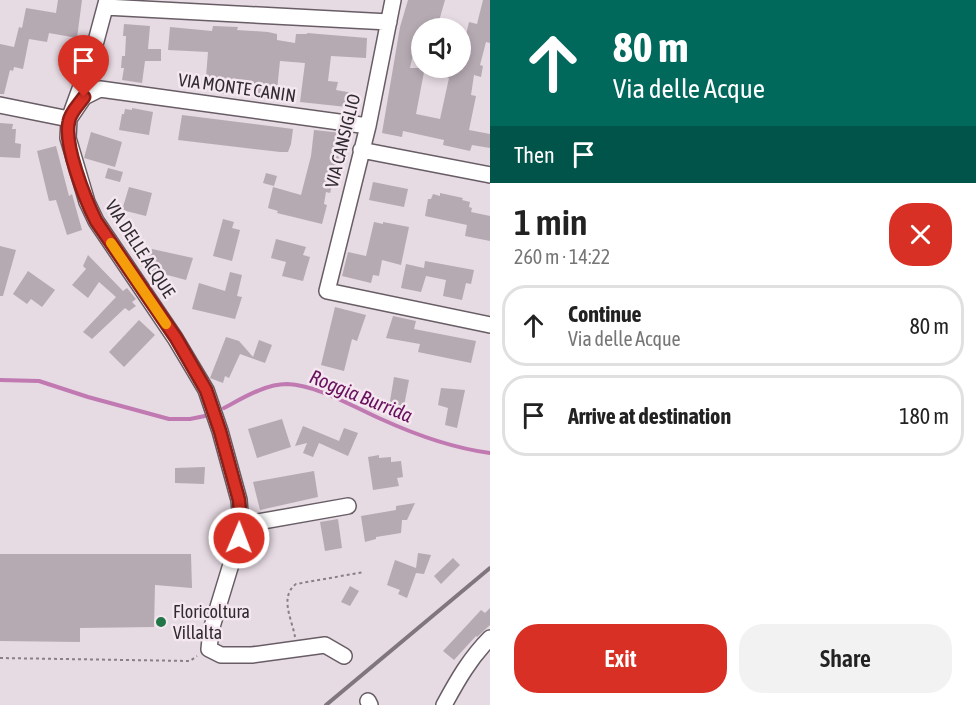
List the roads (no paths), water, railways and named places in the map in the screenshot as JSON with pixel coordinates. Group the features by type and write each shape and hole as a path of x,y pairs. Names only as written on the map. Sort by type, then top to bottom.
{"street":[{"name":"VIA CANSIGLIO","path":"393,0 368,126 327,291 490,326"},
{"path":"106,4 389,22"},
{"name":"VIA DELLE ACQUE","path":"106,4 92,56 69,119 68,138 83,191 96,221 176,338 206,390 239,500 241,525"},
{"name":"VIA DELLE ACQUE","path":"92,56 93,74 100,89"},
{"path":"0,105 69,119 84,97 100,89"},
{"name":"VIA MONTE CANIN","path":"100,89 368,126"},
{"path":"361,150 490,175"},
{"path":"344,656 325,645 252,655 221,655 209,649 211,630 241,525 348,506"},
{"path":"444,705 477,652 490,638"}],"waterway":[{"name":"Roggia Burrida","path":"0,380 39,381 169,419 205,416"},
{"name":"Roggia Burrida","path":"224,408 271,386 299,385 335,397 421,435 462,448 490,453"}],"railway":[{"path":"326,705 490,568"}],"place":[{"name":"Floricoltura Villalta","path":"161,622"}]}
